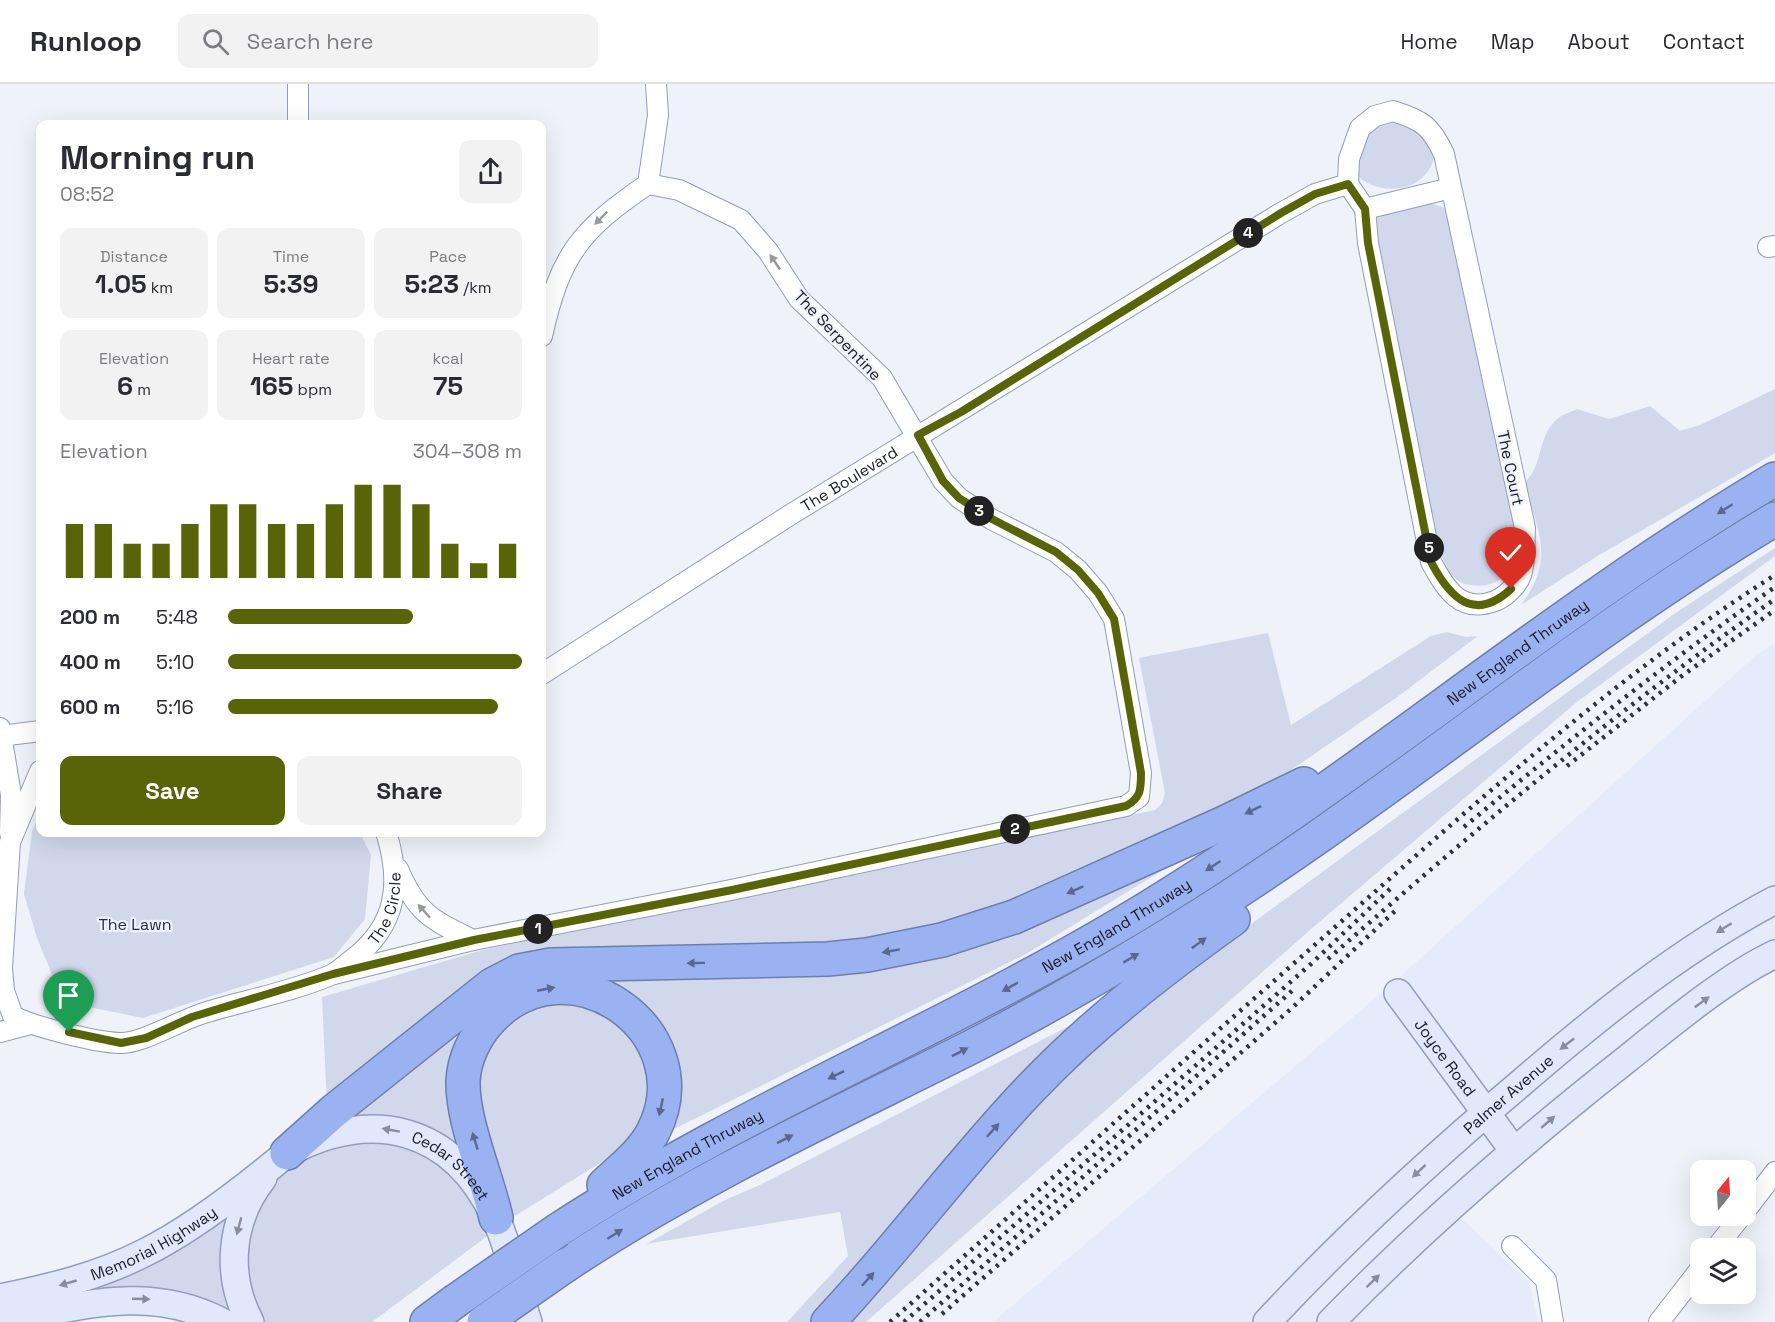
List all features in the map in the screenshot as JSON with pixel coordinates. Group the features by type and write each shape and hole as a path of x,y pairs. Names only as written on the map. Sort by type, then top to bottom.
{"highway":[{"name":"New England Thruway","path":"427,1322 558,1230 629,1185 733,1127 987,1000 1091,942 1254,839 1640,563 1775,479"},
{"name":"New England Thruway","path":"484,1322 566,1265 634,1222 738,1162 977,1044 1093,981 1233,894 1405,774 1625,615 1775,519"},
{"path":"284,1156 335,1110 480,994 519,971 551,965 828,959 867,955 942,940 1014,917 1172,847 1399,736"},
{"path":"828,1322 906,1236 982,1142 1062,1057 1151,980 1323,852 1405,774"},
{"path":"496,1218 465,1098 463,1081 471,1050 486,1024 516,999 553,987 585,989 618,1003 641,1024 659,1058 663,1094 658,1119 647,1142 558,1230"}],"street":[{"path":"287,84 297,116"},
{"path":"297,116 298,84"},
{"path":"546,318 551,296 570,254 606,212 648,184 658,115 656,84"},
{"name":"The Court","path":"1393,111 1414,118 1433,132 1444,154 1451,188 1525,528 1521,576 1501,598 1481,606 1464,602 1456,597 1443,585 1431,562 1368,243 1365,209 1348,184 1349,159 1360,128 1375,116 1393,111"},
{"name":"The Serpentine","path":"474,940 732,890 1126,806 1139,797 1141,788 1129,698 1114,619 1098,593 1078,570 1056,552 992,519 959,498 943,481 918,435 902,415 882,378 799,299 768,251 741,220 679,190 648,184"},
{"name":"The Boulevard","path":"546,671 918,435 961,412 1281,213 1315,194 1348,184"},
{"path":"1365,209 1451,188"},
{"path":"1,733 36,731"},
{"name":"The Circle","path":"1,733 11,795 1,970 4,991 13,1016 30,1024 121,1043 146,1038 192,1017 333,974 474,940"},
{"name":"The Circle","path":"10,842 36,780"},
{"name":"The Circle","path":"388,837 408,893 429,918 474,940"},
{"name":"The Circle","path":"333,974 368,947 384,924 395,895 395,859"},
{"name":"Palmer Avenue","path":"1267,1322 1379,1209 1486,1112 1567,1044 1668,966 1727,926 1775,900"},
{"path":"1331,1322 1444,1213 1514,1150 1650,1040 1721,988 1775,954"},
{"name":"Joyce Road","path":"1398,993 1514,1150"},
{"path":"0,1032 30,1024"},
{"name":"Cedar Street","path":"284,1156 319,1138 348,1129 379,1128 408,1134 435,1146 457,1162 477,1186 496,1218 528,1322"},
{"path":"250,1322 242,1306 235,1276 237,1231 257,1186 284,1156"},
{"name":"Memorial Highway","path":"0,1298 91,1276 146,1252 196,1221 284,1156"},
{"path":"1756,1197 1775,1172"},
{"path":"1724,1238 1733,1226"},
{"path":"1512,1246 1546,1280 1553,1322"},
{"path":"1659,1322 1690,1282"},
{"name":"Memorial Highway","path":"0,1321 130,1299 178,1304 222,1322"}],"shaded area":[{"path":"1775,643 1775,957 1455,1212 1529,1282 1538,1322 993,1322 1385,990 1756,655"}],"green space":[{"path":"1388,120 1411,122 1435,153 1431,166 1423,177 1402,188 1389,189 1376,186 1364,181 1354,173 1368,135"},
{"path":"1430,203 1443,207 1450,217 1518,546 1509,572 1503,578 1488,585 1471,585 1457,579 1447,568 1439,548 1373,232 1374,221 1379,213"},
{"path":"1775,389 1775,453 1596,557 1521,605 1532,588 1541,559 1539,532 1525,482 1535,468 1550,427 1558,418 1577,409 1609,419 1650,406 1680,431 1700,425"},
{"path":"1775,548 1775,556 1577,702 1310,930 866,1322 841,1322 1079,1060 1145,1002 1674,614"},
{"path":"1447,632 1466,637 1478,636 1396,698 1278,779 1042,894 867,945 538,953 327,1106 322,997 479,951 559,932 714,903 1155,810 1162,803 1165,793 1139,658 1268,633 1291,725 1431,636"},
{"name":"The Lawn","path":"36,822 36,837 362,837 371,855 365,919 334,957 143,1018 84,1006 55,982 37,938 24,894 32,831"},
{"path":"1176,862 1026,954 660,1136 671,1059 568,974 885,964"},
{"path":"566,1000 604,1010 639,1037 649,1069 649,1101 638,1128 618,1152 510,1219 483,1126 479,1079 492,1037 521,1007"},
{"path":"1067,1027 1073,1033 810,1322 787,1322 848,1256 840,1212 646,1244 725,1200 762,1184"},
{"path":"451,1033 458,1043 463,1149 430,1129 388,1115 350,1116"},
{"path":"383,1140 418,1150 461,1179 490,1234 372,1322 264,1322 253,1299 247,1275 246,1251 250,1228 259,1206 272,1186 290,1168 319,1149 346,1142"},
{"path":"227,1213 221,1239 220,1264 223,1289 231,1314 69,1298"}],"railway":[{"path":"890,1322 1446,829 1552,739 1661,653 1775,575"},
{"path":"1464,827 1617,704 1695,644 1775,587"},
{"path":"1328,959 1547,773 1659,684 1775,599"},
{"path":"1567,766 1683,675 1775,610"},
{"path":"904,1322 1311,964 1390,889"},
{"path":"942,1314 1292,1008 1395,911"},
{"path":"920,1322 1294,989"}],"route":[{"path":"69,1032 98,1040 121,1043 146,1038 192,1017 333,974 432,952 474,940 732,890 1126,806 1134,802 1139,797 1141,773 1114,619 1098,593 1078,570 1056,552 992,519 959,498 943,481 918,435 961,412 1315,194 1348,184 1365,209 1368,243 1423,512 1431,562 1443,585 1464,602 1481,606 1501,598 1511,589"}]}
